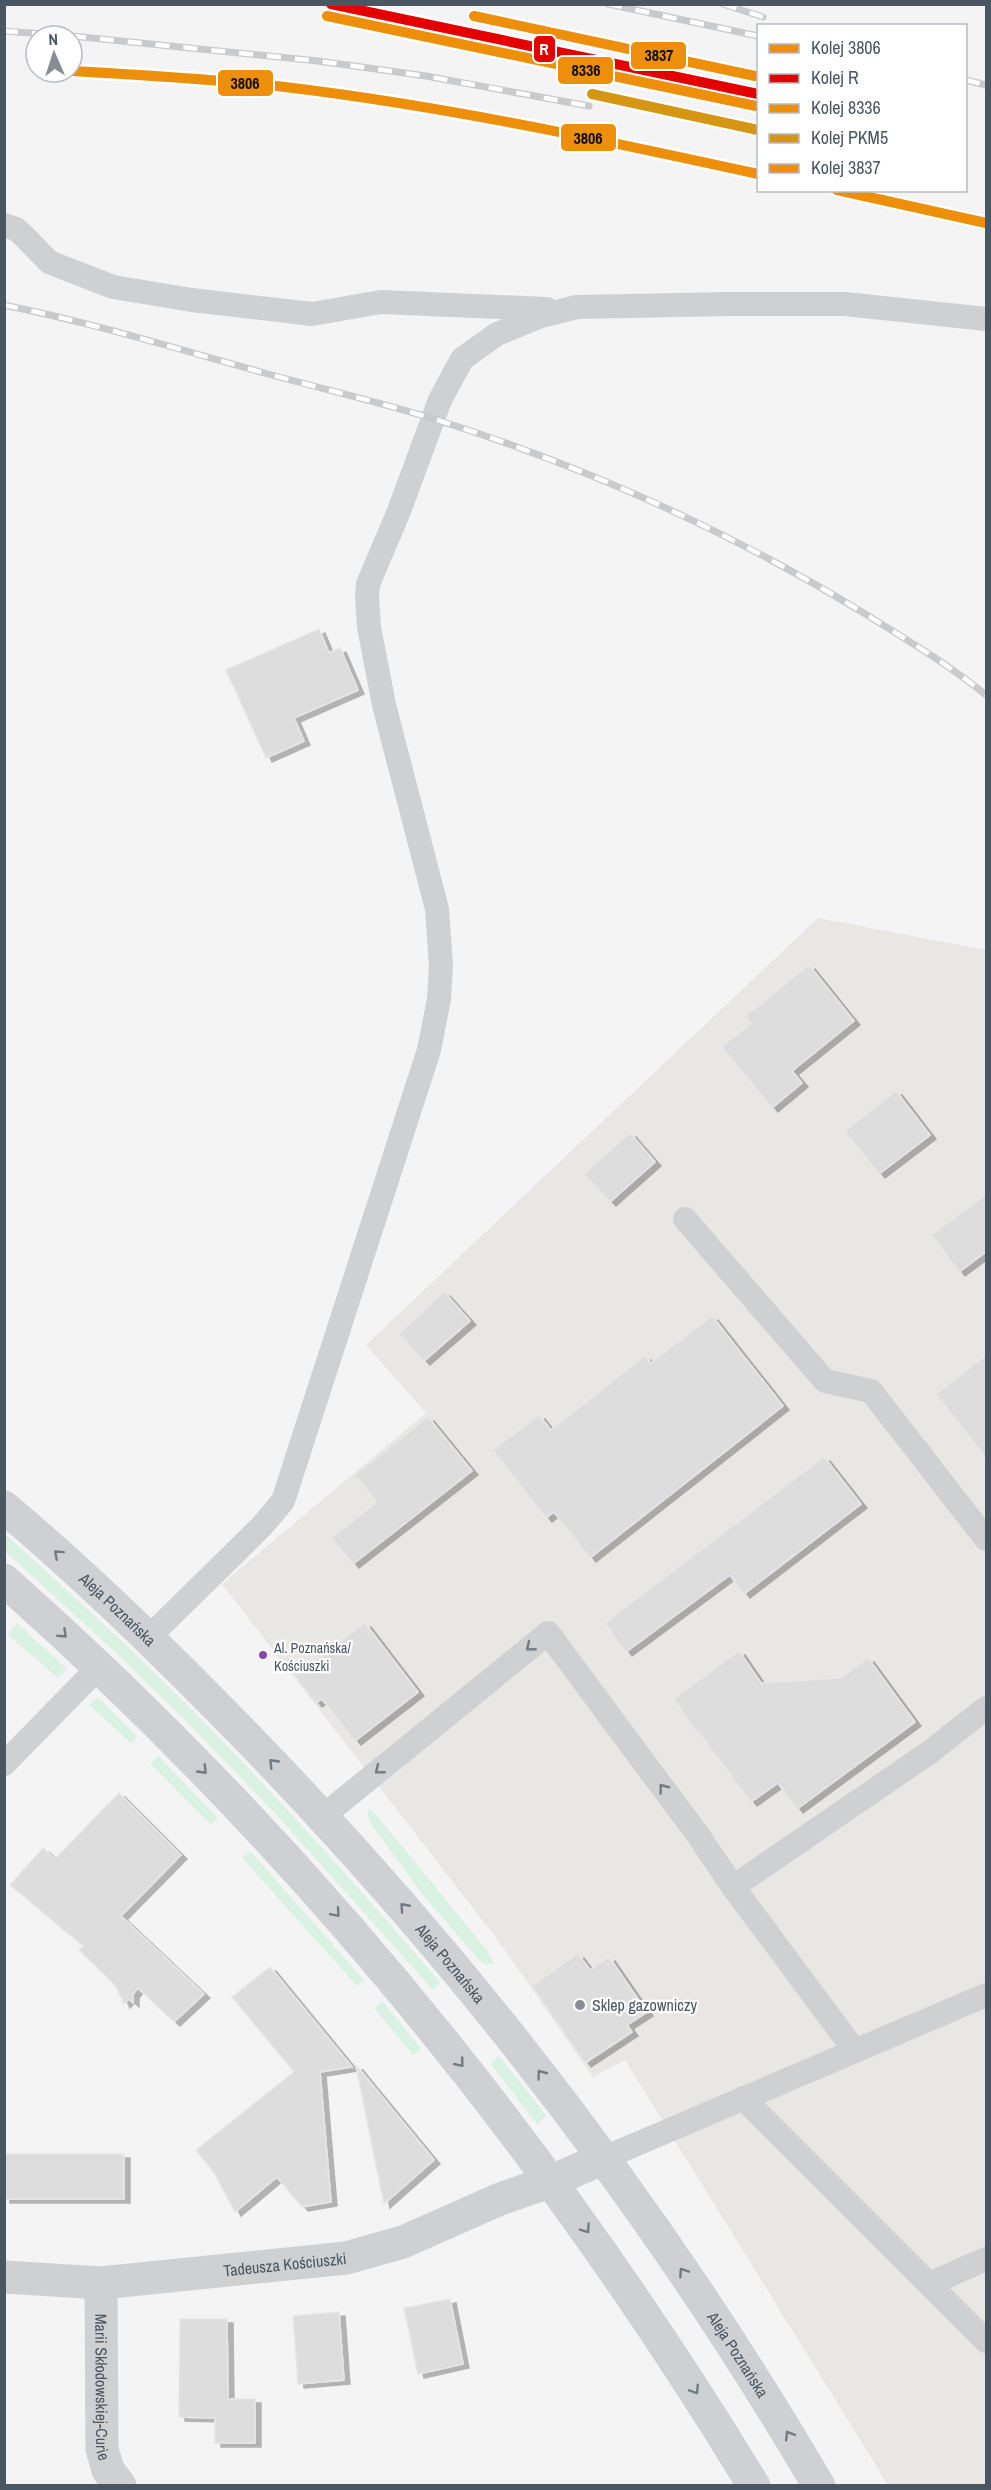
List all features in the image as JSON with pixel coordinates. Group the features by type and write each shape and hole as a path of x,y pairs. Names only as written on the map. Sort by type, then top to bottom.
{"main road":[{"name":"Aleja Poznańska","path":"4,1507 148,1638 256,1746 428,1934 477,1993 604,2158 698,2293 819,2486"},
{"path":"4,1581 99,1667 221,1789 389,1974 552,2181 657,2330 754,2486"},
{"path":"552,2181 604,2158"}],"street":[{"name":"Tadeusza Kościuszki","path":"4,2277 101,2283 345,2258 403,2242 500,2199 552,2181"},
{"name":"Marii Skłodowskiej-Curie","path":"101,2283 102,2449 108,2470 120,2486"}],"lane":[{"path":"4,225 16,229 49,262 113,287 192,300 312,314 381,302 564,310"},
{"path":"148,1638 261,1527 283,1501 429,1050 437,1009 441,966 437,909 384,705 369,627 368,584 399,511 440,400 462,358 497,334 541,315 577,307 844,304 987,319"},
{"path":"685,1219 825,1381 871,1391 987,1539"},
{"path":"322,1817 548,1633 698,1834 733,1887 855,2051"},
{"path":"4,1764 99,1667"},
{"path":"733,1887 930,1752 987,1708"},
{"path":"604,2158 987,1995"},
{"path":"743,2098 987,2341"},
{"path":"930,2284 987,2259"}],"shaded area":[{"path":"818,918 986,950 986,2485 888,2485 625,2060 593,2077 500,1943 222,1584 426,1413 366,1345"}],"green space":[{"path":"5,1534 129,1648 249,1769 439,1981 433,1990 274,1812 184,1719 5,1551"},
{"path":"17,1623 67,1669 58,1678 8,1635"},
{"path":"98,1697 138,1737 131,1743 89,1705"},
{"path":"158,1756 218,1818 211,1825 150,1763"},
{"path":"367,1808 374,1812 486,1949 495,1964 485,1964 479,1960 423,1895 369,1821"},
{"path":"250,1851 364,1980 357,1986 242,1858"},
{"path":"382,2001 421,2049 413,2055 374,2008"},
{"path":"497,2057 500,2057 546,2115 539,2124 491,2064"}],"building":[{"path":"319,629 329,653 340,648 358,690 294,718 304,741 266,758 226,670"},
{"path":"809,965 854,1021 792,1071 802,1083 772,1108 722,1047 751,1023 746,1016"},
{"path":"896,1091 930,1135 879,1174 845,1131"},
{"path":"630,1133 655,1162 610,1202 584,1174"},
{"path":"987,1194 987,1251 959,1272 932,1235"},
{"path":"444,1292 470,1321 424,1361 399,1334"},
{"path":"712,1316 783,1406 590,1558 554,1512 546,1518 493,1450 539,1415 551,1430 645,1356 651,1363"},
{"path":"987,1355 987,1459 936,1394"},
{"path":"428,1417 472,1471 353,1564 332,1538 377,1502 355,1475"},
{"path":"824,1457 861,1504 744,1594 730,1575 626,1652 605,1623"},
{"path":"365,1623 418,1692 355,1741 322,1699 316,1703 295,1676"},
{"path":"739,1651 761,1683 841,1678 868,1658 915,1722 797,1809 778,1783 751,1802 698,1731 697,1733 674,1699"},
{"path":"119,1793 181,1855 121,1916 204,1994 174,2022 138,1988 133,1994 133,2003 129,1999 124,2004 116,1986 79,1950 83,1946 10,1885 43,1848 55,1859"},
{"name":"Sklep gazowniczy","path":"578,1954 590,1970 609,1957 647,2012 627,2025 632,2032 585,2063 532,1986"},
{"path":"270,1967 352,2067 320,2072 331,2202 302,2207 277,2177 235,2212 215,2174 196,2150 294,2072 232,1997"},
{"path":"356,2065 434,2160 384,2204 374,2155"},
{"path":"4,2154 124,2154 124,2199 4,2199"},
{"path":"450,2299 463,2364 418,2374 404,2308"},
{"path":"339,2312 344,2380 298,2384 293,2316"},
{"path":"180,2319 227,2319 228,2399 255,2399 255,2443 215,2443 215,2418 179,2417"}],"railway":[{"path":"608,4 757,36"},
{"path":"723,4 763,17"},
{"path":"4,31 24,33"},
{"path":"84,37 318,61 426,76 589,106"},
{"path":"967,80 986,85"},
{"path":"4,305 104,328 372,401 490,437 545,457 654,502 811,582 925,652 986,695"}],"rail line":[{"name":"R","path":"331,4 757,94"},
{"name":"8336","path":"327,16 756,106"},
{"name":"3837","path":"474,16 755,76"},
{"name":"3806","path":"84,72 232,82 345,95 523,125 757,174"},
{"name":"PKM5","path":"592,94 757,130"},
{"name":"3806","path":"846,192 986,223"}],"place":[{"name":"Al. Poznańska/ Kościuszki","path":"263,1655"},
{"name":"Sklep gazowniczy","path":"580,2005"}]}
